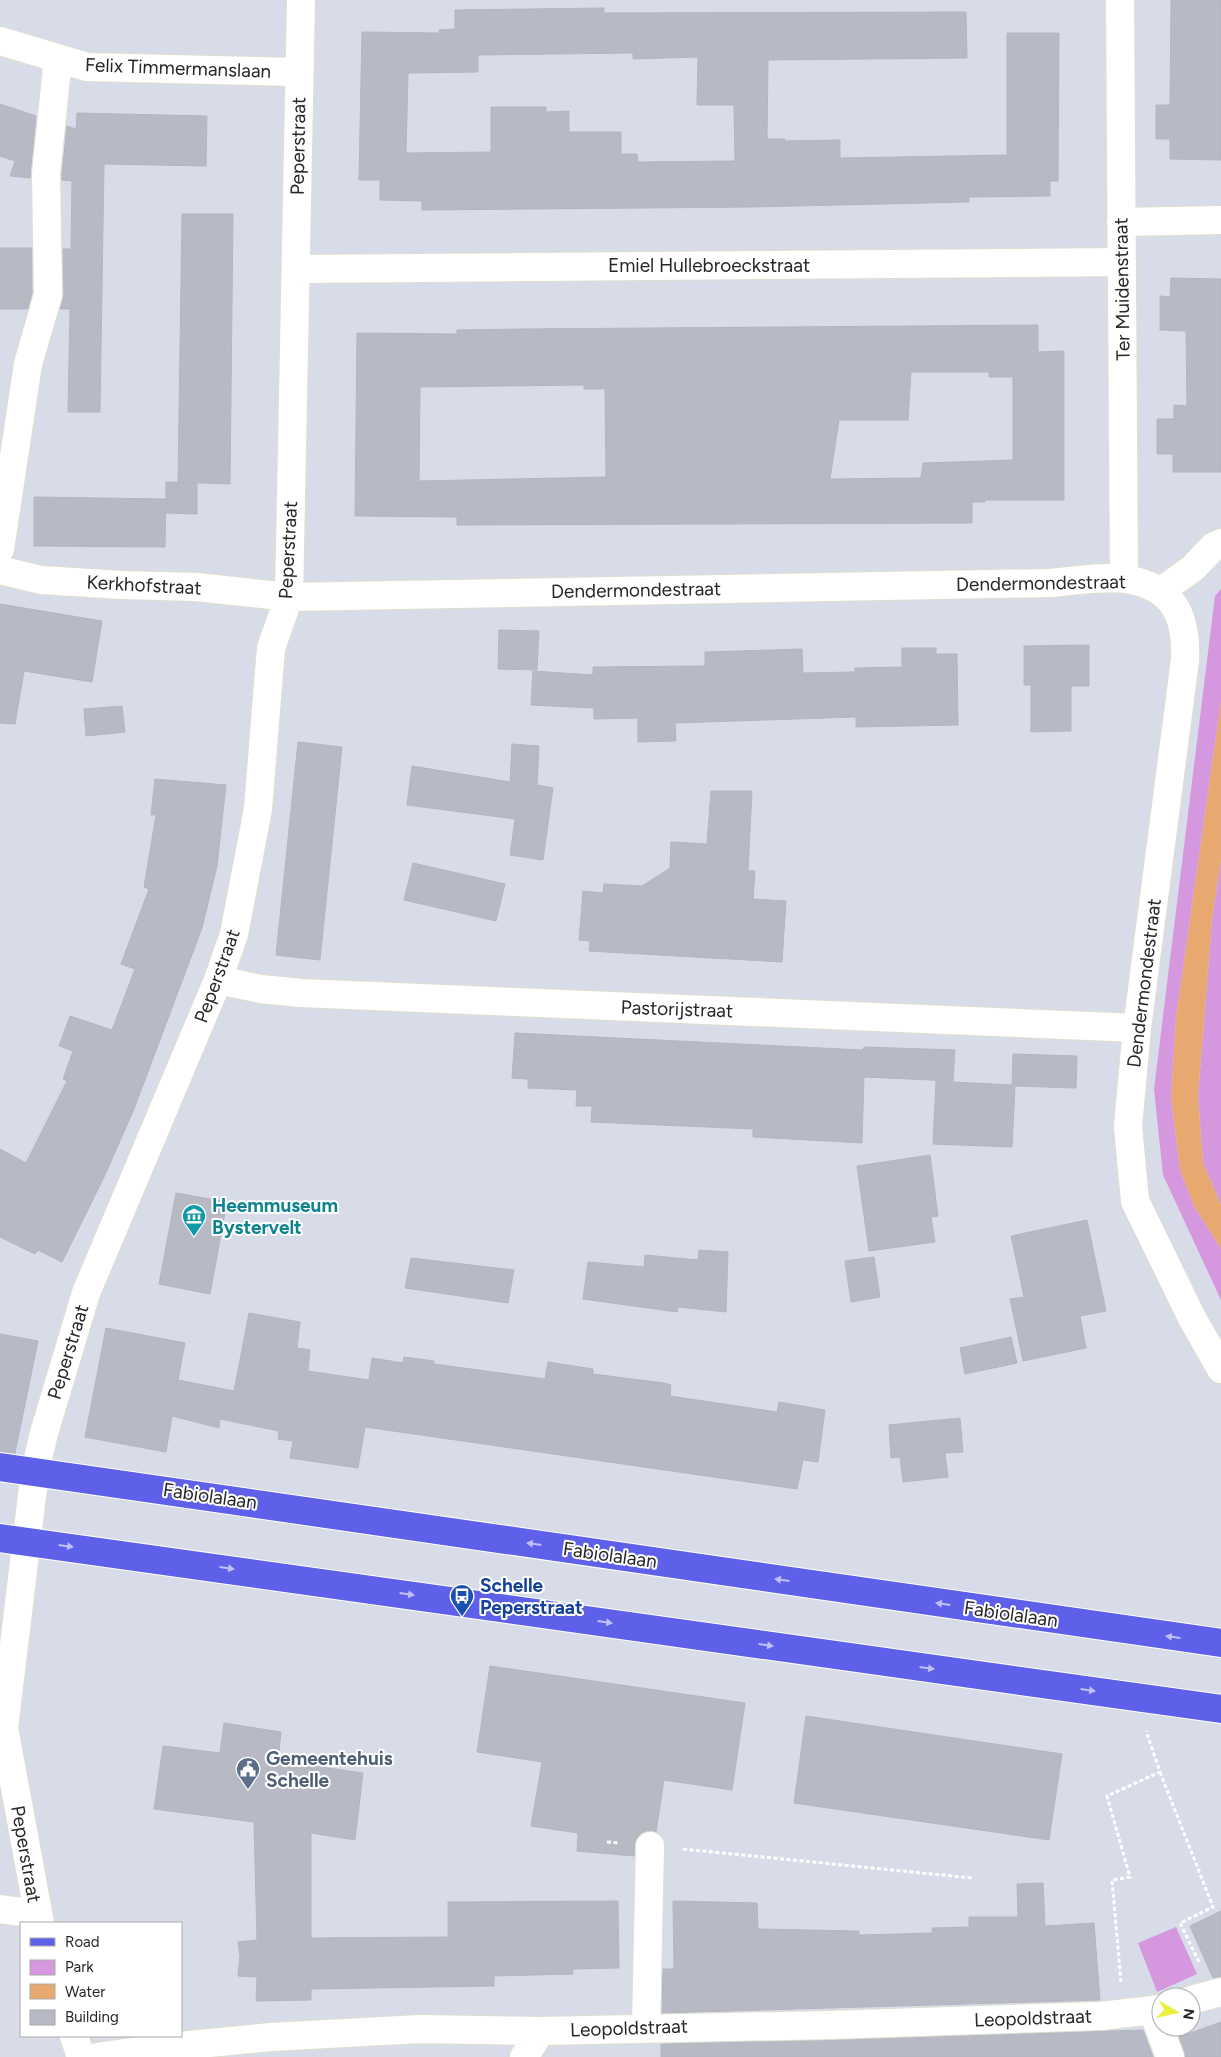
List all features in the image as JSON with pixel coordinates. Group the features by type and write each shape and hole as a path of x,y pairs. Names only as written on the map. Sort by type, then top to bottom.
{"main road":[{"name":"Fabiolalaan","path":"0,1466 1221,1643"},
{"path":"13,1539 1221,1710"}],"street":[{"name":"Peperstraat","path":"38,1918 4,1728 13,1539 35,1471 44,1433 86,1292 218,980 234,934 258,809 271,648 289,597 301,0"},
{"name":"Ter Muidenstraat","path":"1120,0 1124,579"},
{"name":"Felix Timmermanslaan","path":"0,41 86,67 299,72"},
{"path":"0,548 28,364 48,295 46,173 58,59"},
{"path":"1121,222 1221,220"},
{"name":"Emiel Hullebroeckstraat","path":"296,269 1122,262"},
{"path":"1161,591 1193,568 1214,546 1221,543"},
{"name":"Kerkhofstraat","path":"0,570 41,580 196,587 289,597"},
{"name":"Dendermondestraat","path":"289,597 1041,583 1124,579 1161,591 1180,614 1186,636 1137,1028 1128,1126 1136,1201 1192,1318 1221,1369"},
{"name":"Pastorijstraat","path":"218,980 261,989 301,993 1137,1028"},
{"path":"646,2027 650,1846"},
{"path":"0,1909 38,1918"},
{"name":"Leopoldstraat","path":"97,2057 168,2047 420,2029 542,2031 646,2027 830,2025 1124,2014 1151,2011"},
{"path":"524,2057 542,2031"},
{"path":"74,2037 81,2057"},
{"path":"1164,2037 1170,2057"}],"path":[{"path":"1136,1697 1151,1749 1213,1907 1180,1923 1209,1995"},
{"path":"1124,2014 1112,1880 1130,1877 1107,1796 1160,1772"},
{"path":"607,1842 867,1866 972,1878"}],"green space":[{"path":"1221,589 1221,702 1176,1018 1171,1097 1180,1170 1194,1206 1221,1249 1221,1300 1163,1175 1154,1089 1215,596"},
{"path":"1221,859 1221,1205 1203,1163 1198,1096 1212,919"},
{"path":"1176,1927 1197,1974 1168,1987 1155,1987 1138,1943"}],"water":[{"path":"1221,702 1221,859 1212,919 1198,1096 1203,1163 1221,1205 1221,1249 1194,1206 1180,1170 1171,1097 1176,1018"}],"building":[{"path":"1171,0 1221,0 1221,160 1170,159 1170,139 1156,139 1156,105 1170,105"},
{"path":"604,8 604,13 966,12 967,58 768,60 767,139 785,139 785,141 840,140 840,158 1007,155 1007,33 1059,33 1058,181 1050,181 1050,196 969,197 969,202 752,207 422,210 422,201 380,200 380,180 359,180 362,32 440,33 439,30 455,29 455,10","holes":["633,53 633,59 698,57 697,105 734,105 735,161 638,162 637,154 621,154 621,132 569,132 569,111 546,112 546,107 491,107 491,152 406,153 408,73 478,72 478,55"]},
{"path":"0,104 36,116 30,178 10,176 15,161 0,156"},
{"path":"77,113 207,116 206,166 104,164 100,412 68,412 70,309 60,309 64,295 63,249 71,249 72,181 62,180 62,174 67,126 76,129"},
{"path":"182,214 233,214 230,484 178,482"},
{"path":"0,248 32,248 32,293 28,309 0,309"},
{"path":"1171,278 1221,279 1221,472 1173,472 1173,454 1157,454 1157,419 1174,419 1174,405 1187,406 1186,331 1160,330 1160,296 1170,297"},
{"path":"1038,325 1038,352 1064,351 1064,500 985,500 985,502 972,502 972,523 457,525 457,517 355,516 357,333 457,334 457,330","holes":["911,372 989,372 989,377 1013,377 1013,460 923,463 921,478 830,479 839,420 908,420","584,385 584,389 605,389 606,477 419,481 420,387"]},
{"path":"166,482 197,483 197,514 166,513"},
{"path":"34,497 166,499 165,547 34,546"},
{"path":"0,604 102,621 92,682 24,671 15,724 0,723"},
{"path":"499,630 539,631 537,670 498,669"},
{"path":"1089,645 1089,686 1071,686 1071,731 1031,732 1031,685 1024,685 1024,646"},
{"path":"902,648 936,648 936,654 957,654 958,725 856,727 856,717 675,723 676,741 638,742 638,718 594,719 594,708 531,705 533,671 593,675 593,667 705,666 705,652 802,649 803,673 855,672 855,668 902,667"},
{"path":"122,706 125,732 86,736 84,709"},
{"path":"298,742 342,747 320,960 276,955"},
{"path":"512,744 539,746 537,785 553,788 543,860 510,855 515,819 407,805 412,766 510,782"},
{"path":"155,779 226,785 217,866 202,928 134,1109 105,1175 62,1262 38,1250 35,1254 0,1237 0,1149 26,1163 67,1081 63,1079 73,1051 59,1046 70,1016 112,1030 135,969 121,964 149,889 144,887 156,815 151,815"},
{"path":"711,791 752,791 748,871 755,871 753,899 786,901 782,962 589,951 590,941 579,940 583,891 603,893 604,884 642,886 670,868 671,842 707,844"},
{"path":"413,863 505,884 496,921 404,900"},
{"path":"515,1033 863,1050 864,1047 955,1050 953,1081 864,1077 862,1143 753,1137 753,1129 591,1122 592,1106 576,1106 577,1090 528,1088 528,1079 512,1078"},
{"path":"1013,1054 1077,1056 1076,1088 1015,1086 1012,1147 933,1144 936,1081 1012,1085"},
{"path":"930,1155 938,1216 931,1217 935,1242 869,1251 857,1166"},
{"name":"Heemmuseum Bystervelt","path":"176,1193 227,1202 210,1294 159,1284"},
{"path":"1087,1220 1106,1311 1080,1316 1086,1348 1023,1361 1010,1299 1024,1297 1011,1236"},
{"path":"699,1250 728,1252 726,1312 678,1307 677,1312 583,1299 588,1262 644,1267 645,1255 698,1260"},
{"path":"874,1257 880,1297 851,1302 845,1261"},
{"path":"411,1258 514,1270 508,1303 405,1288"},
{"path":"249,1313 300,1322 297,1348 310,1350 308,1371 369,1380 372,1358 403,1363 404,1357 434,1361 434,1364 545,1379 548,1362 593,1369 593,1374 664,1383 671,1385 670,1396 777,1412 779,1402 825,1410 818,1462 803,1460 797,1489 365,1427 358,1468 290,1458 293,1441 278,1439 279,1431 220,1419 219,1428 172,1416 166,1452 85,1437 106,1328 185,1343 178,1380 234,1391"},
{"path":"0,1334 38,1341 15,1453 0,1452"},
{"path":"1011,1337 1017,1363 965,1374 960,1348"},
{"path":"960,1418 963,1452 945,1453 948,1477 903,1482 900,1457 891,1458 889,1425"},
{"path":"490,1666 745,1703 732,1790 664,1780 656,1832 643,1832 637,1838 634,1856 577,1851 578,1833 531,1826 542,1762 477,1752"},
{"path":"806,1716 1062,1754 1049,1840 794,1803"},
{"path":"224,1723 281,1732 278,1761 363,1773 355,1840 311,1833 311,1938 448,1937 448,1902 618,1901 619,1968 573,1969 573,1974 494,1976 494,1986 311,1989 311,2000 256,2001 257,1977 238,1976 240,1956 238,1942 257,1940 254,1822 154,1809 163,1746 220,1753"},
{"path":"1043,1883 1045,1926 1094,1923 1100,2000 662,2013 663,1969 674,1969 673,1901 757,1903 758,1929 859,1931 859,1935 933,1933 932,1928 969,1927 969,1917 1018,1917 1017,1884"},
{"path":"1221,1911 1221,1977 1213,1978 1190,1926"},
{"path":"1221,2022 1221,2057 1185,2057 1179,2037 1201,2037 1201,2029"},
{"path":"1143,2030 1153,2057 661,2057 661,2044"}],"place":[{"name":"Heemmuseum Bystervelt","path":"194,1237"},
{"name":"Schelle Peperstraat","path":"462,1617"},
{"name":"Gemeentehuis Schelle","path":"248,1790"}]}
